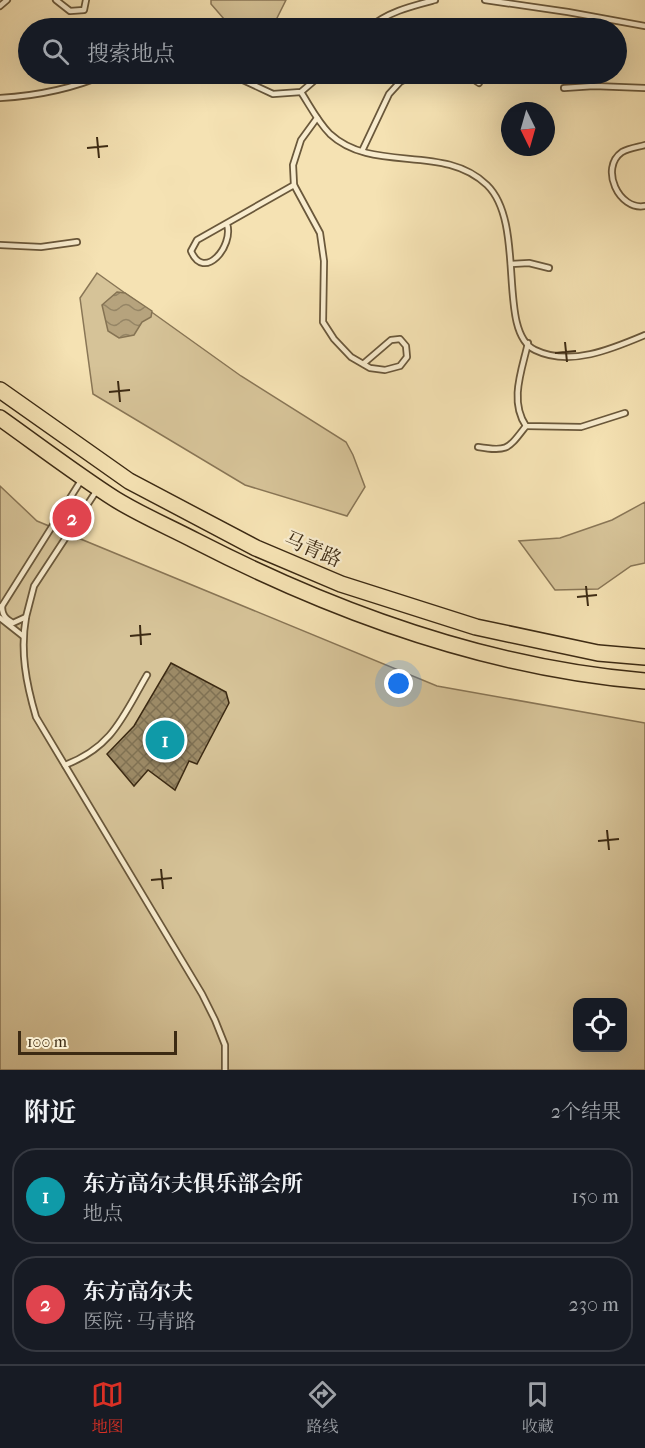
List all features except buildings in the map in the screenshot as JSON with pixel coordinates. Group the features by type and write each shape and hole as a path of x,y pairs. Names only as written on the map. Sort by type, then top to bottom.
{"highway":[{"name":"马青路","path":"0,390 129,481 256,548 340,584 476,627 598,653 645,657"},
{"path":"0,418 117,500 243,565 327,603 464,650 594,676 645,681"}],"lane":[{"path":"0,6 7,0"},
{"path":"56,0 70,11 84,10 86,0"},
{"path":"383,18 406,7 435,0"},
{"path":"485,0 601,18"},
{"path":"627,23 645,26"},
{"path":"0,98 19,97 79,84"},
{"path":"252,84 273,94 302,92 311,84"},
{"path":"362,151 388,94 398,84"},
{"path":"564,88 594,86 645,88"},
{"path":"302,92 317,118 330,134 353,148 453,165 488,185 501,205 510,237 514,311 520,333 533,349 554,356 588,355 645,335"},
{"path":"317,118 301,140 293,165 294,185 320,233 324,261 323,322 334,339 351,357 363,364 370,368 386,370 399,366 407,357 406,346 400,339 391,340 363,364"},
{"path":"645,145 621,153 614,161 612,172 614,187 624,200 638,207 645,206"},
{"path":"227,224 229,236 215,259 208,263 199,262 194,258 191,251 197,240 294,185"},
{"path":"0,245 41,248 76,242"},
{"path":"512,264 529,263 549,268"},
{"path":"526,426 519,416 517,390 528,343"},
{"path":"526,426 581,427 626,413"},
{"path":"478,447 496,450 510,447 526,426"},
{"path":"26,617 13,623 5,619 1,607 84,477"},
{"path":"98,488 34,586 23,636 28,688 36,717 202,994 225,1045 225,1070"},
{"path":"0,618 23,636"},
{"path":"65,765 95,751 115,731 147,675"}],"shaded area":[{"path":"211,0 286,0 277,18 223,18 211,4"},
{"path":"97,273 241,376 346,442 365,487 347,516 245,485 93,394 80,298"},
{"path":"0,486 37,521 437,686 645,723 645,1070 0,1070"},
{"path":"645,502 645,563 631,566 598,589 555,590 519,541 560,538 612,520"}],"water":[{"path":"117,292 125,293 152,311 151,317 142,322 134,335 119,338 108,331 102,305"}],"place":[{"name":"东方高尔夫","path":"72,518"},
{"name":"东方高尔夫俱乐部会所","path":"165,740"}]}
